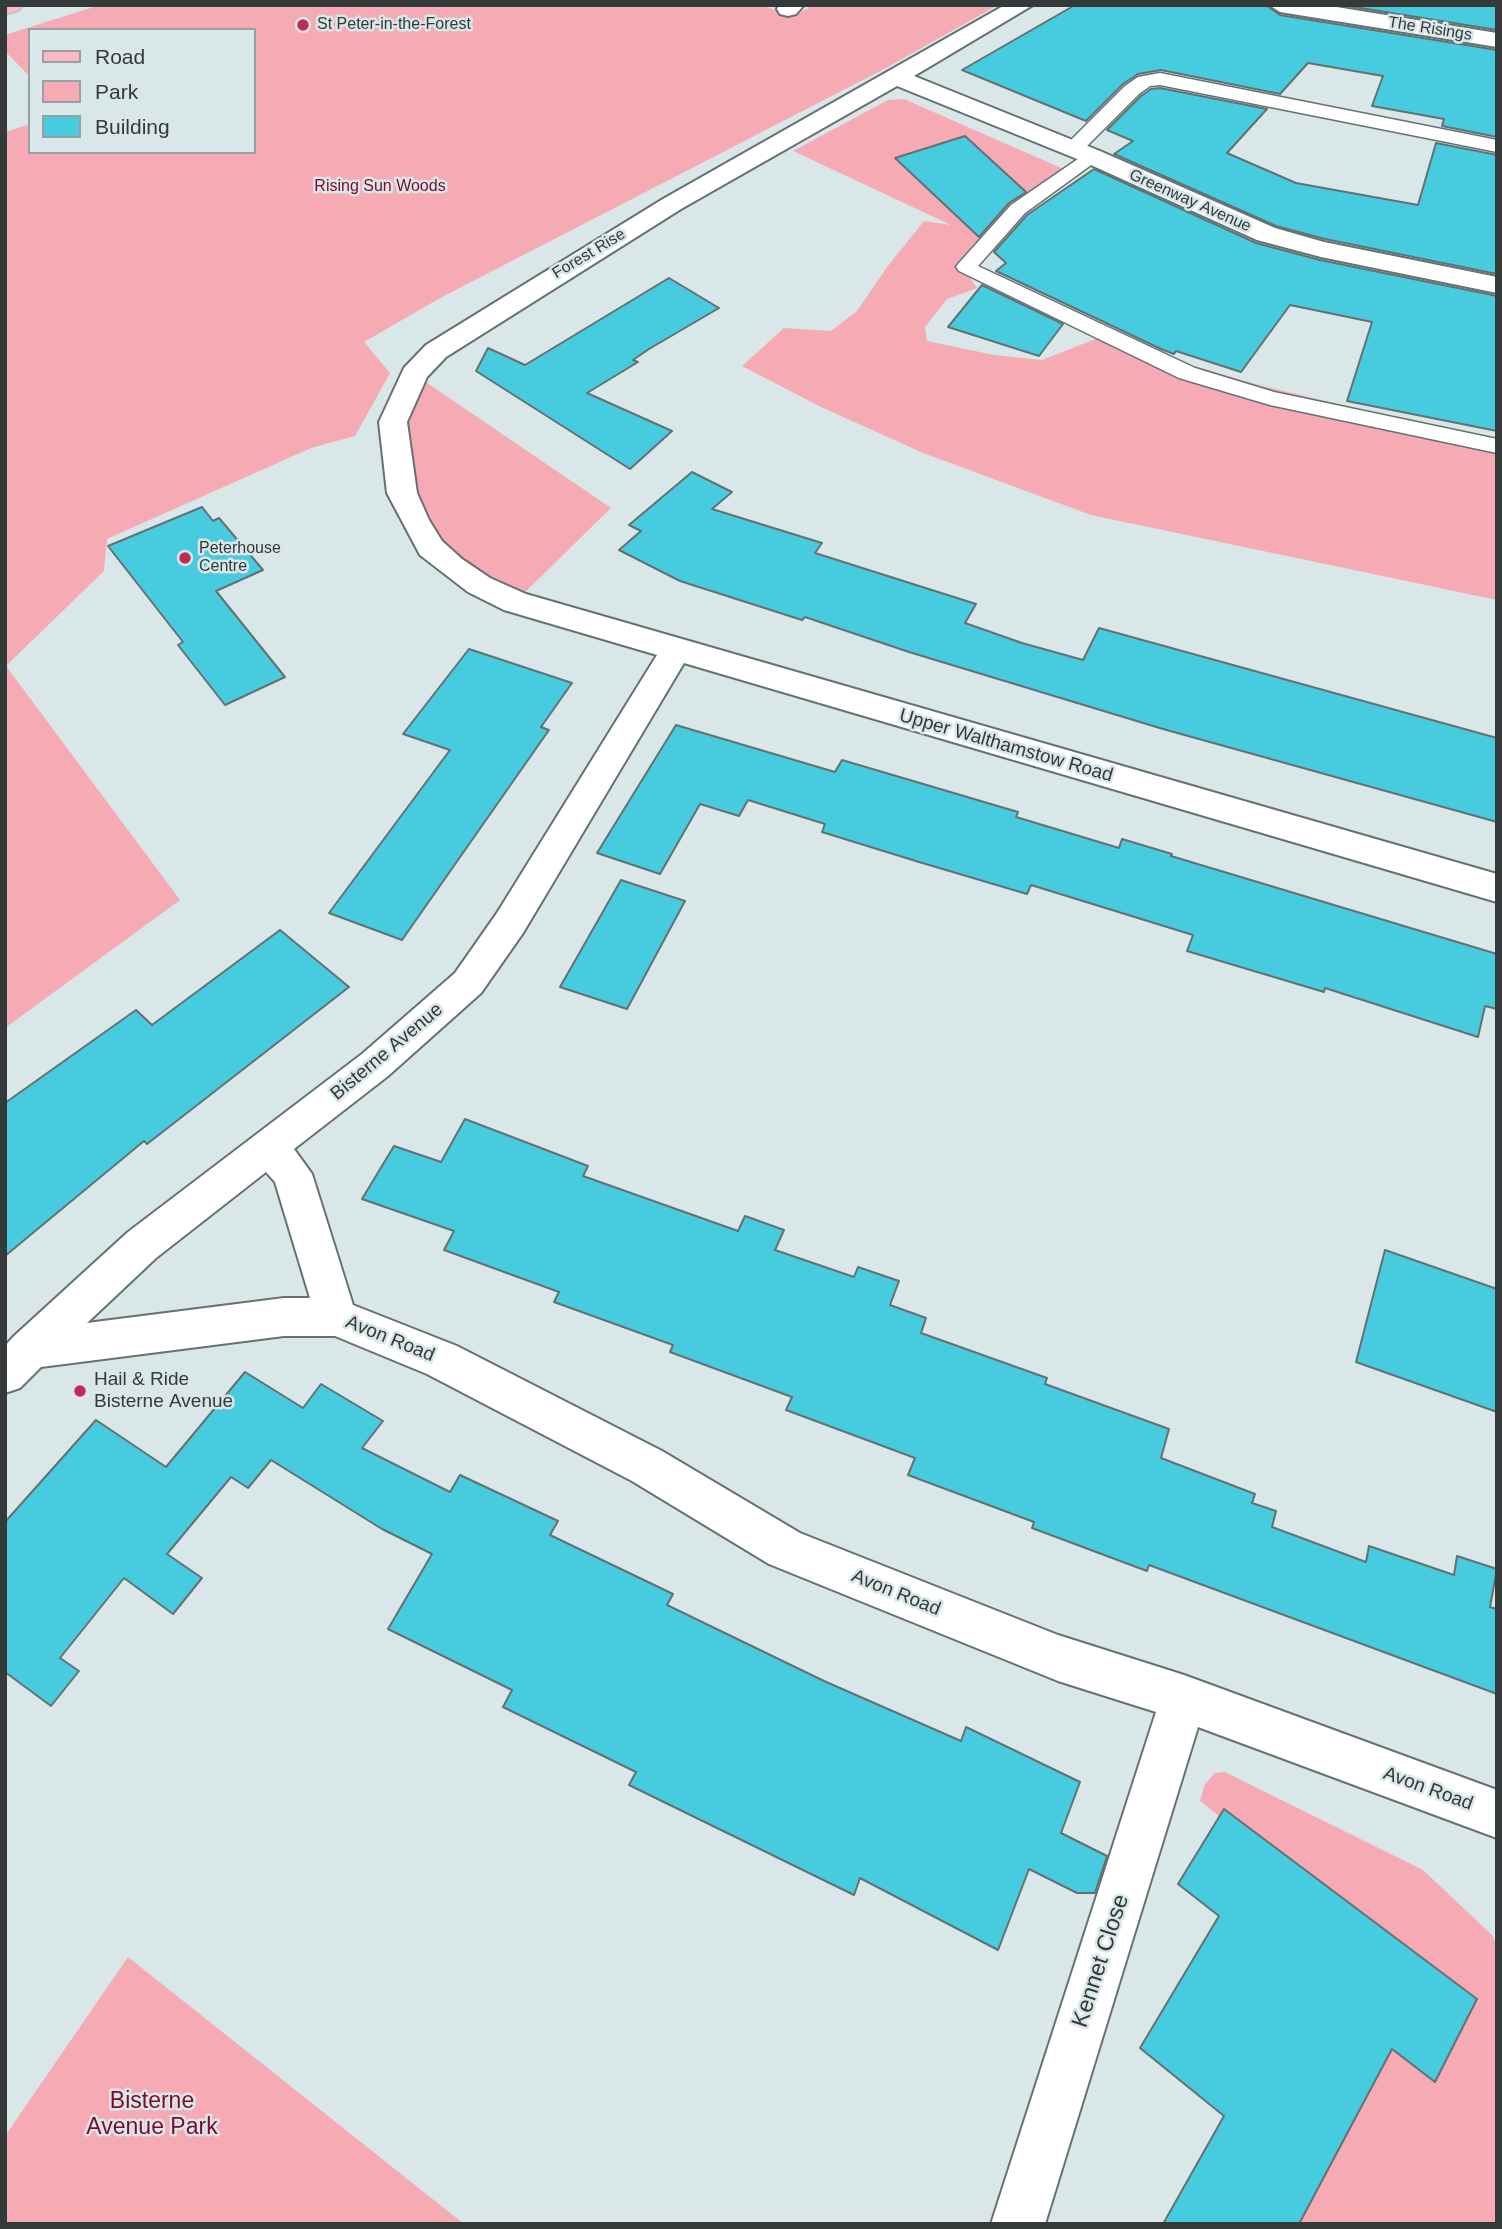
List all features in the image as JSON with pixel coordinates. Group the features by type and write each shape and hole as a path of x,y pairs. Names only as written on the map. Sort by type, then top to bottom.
{"main road":[{"path":"5,7 11,5"}],"street":[{"name":"Forest Rise","path":"515,602 479,585 431,548 402,493 393,422 414,374 436,351 504,306 671,204 1022,5"},
{"name":"The Risings","path":"1280,5 1497,40"},
{"name":"Greenway Avenue","path":"896,76 1082,152 1266,234 1321,249 1497,285"},
{"name":"Upper Walthamstow Road","path":"515,602 1497,888"},
{"name":"Bisterne Avenue","path":"17,1362 142,1245 375,1065 468,983 510,923 676,650"},
{"name":"Avon Road","path":"268,1147 292,1174 336,1317"},
{"name":"Avon Road","path":"17,1362 284,1317 336,1317 466,1373 647,1466 785,1549 1058,1658 1185,1699 1492,1819"},
{"name":"Kennet Close","path":"1018,2224 1185,1699"}],"lane":[{"path":"1497,146 1160,79 1145,81 1132,90 1082,152 1018,209 966,267 1187,373 1270,398 1497,446"}],"green space":[{"name":"Rising Sun Woods","path":"100,5 758,5 796,15 813,5 998,5 886,68 442,297 364,342 390,373 355,436 311,448 107,539 104,571 6,666 180,900 5,1028 5,132 28,125 28,154 256,154 256,28 28,28 28,75 5,51 5,35"},
{"path":"904,99 1068,171 981,233 976,250 963,268 977,288 947,299 925,327 927,341 994,355 1042,360 1098,338 1259,385 1497,442 1497,600 1091,515 923,453 821,407 742,366 784,328 831,331 857,311 887,267 924,221 951,225 793,151 888,100"},
{"path":"414,374 611,508 515,602 431,548 393,422"},
{"path":"1225,1772 1423,1870 1492,1935 1497,1945 1497,2224 1299,2224 1382,2041 1435,2082 1477,1999 1224,1809 1219,1816 1200,1801 1205,1784 1215,1773"},
{"name":"Bisterne Avenue Park","path":"128,1957 464,2224 5,2224 5,2136"}],"building":[{"path":"1075,5 1266,5 1280,15 1497,50 1497,137 1442,126 1444,119 1372,106 1383,76 1308,63 1280,94 1161,70 1138,74 1123,84 1086,121 962,70"},
{"path":"1342,5 1497,5 1497,30"},
{"path":"1160,88 1267,109 1227,153 1296,183 1418,205 1436,143 1497,155 1497,274 1325,239 1276,226 1114,154 1133,141 1107,130 1141,96 1151,89"},
{"path":"965,136 1026,192 1009,203 979,237 895,158"},
{"path":"1094,169 1256,243 1320,260 1497,296 1497,431 1347,401 1372,322 1290,305 1241,372 1176,351 1174,354 1161,349 996,271 1006,263 994,252 1027,215"},
{"path":"669,278 719,308 649,349 633,360 638,362 587,393 672,431 630,469 476,371 488,348 525,365"},
{"path":"982,285 1063,324 1039,356 948,327"},
{"path":"692,472 732,492 712,509 822,543 815,553 976,604 965,623 1022,643 1083,660 1099,628 1497,738 1497,822 1163,729 909,652 805,617 802,620 680,581 619,550 641,531 629,525"},
{"path":"202,507 213,521 219,518 263,570 216,591 285,677 225,705 178,645 183,642 108,546"},
{"path":"469,649 572,683 541,727 549,730 402,940 329,913 450,750 403,734"},
{"path":"676,725 835,772 842,760 1018,812 1016,817 1119,848 1122,839 1497,954 1497,1009 1485,1006 1478,1037 1325,988 1324,992 1187,951 1193,935 1031,885 1027,894 919,862 822,832 825,824 748,800 739,816 700,804 660,874 597,853"},
{"path":"621,880 685,901 627,1009 560,987"},
{"path":"280,930 349,987 147,1144 144,1141 5,1256 5,1103 136,1010 152,1025"},
{"path":"465,1119 588,1166 583,1176 738,1231 745,1216 784,1230 775,1250 854,1277 858,1267 899,1281 890,1305 926,1318 921,1333 1047,1378 1045,1384 1169,1429 1161,1458 1255,1494 1252,1503 1276,1511 1272,1527 1366,1562 1369,1546 1454,1575 1457,1556 1497,1569 1490,1607 1497,1609 1497,1694 1149,1565 1147,1571 1032,1528 1034,1522 908,1475 915,1458 786,1410 792,1397 670,1352 673,1345 554,1302 559,1292 444,1250 454,1231 362,1199 394,1146 441,1162"},
{"path":"1385,1250 1497,1289 1497,1412 1356,1362"},
{"path":"245,1372 303,1408 321,1384 383,1421 362,1448 450,1492 460,1475 558,1521 550,1535 673,1594 667,1605 824,1681 961,1741 966,1727 1080,1782 1061,1833 1107,1856 1095,1893 1077,1893 1029,1869 998,1950 860,1878 854,1895 629,1785 636,1772 503,1707 512,1690 388,1629 432,1554 382,1529 271,1460 248,1488 231,1477 167,1554 202,1578 173,1614 124,1578 60,1658 79,1671 51,1706 5,1672 5,1522 96,1420 166,1467"},
{"path":"1224,1809 1477,1999 1435,2082 1392,2049 1299,2224 1163,2224 1224,2116 1140,2048 1219,1916 1178,1884"}],"place":[{"name":"St Peter-in-the-Forest","path":"303,25"},
{"name":"Peterhouse Centre","path":"185,558"},
{"name":"Hail & Ride Bisterne Avenue","path":"80,1391"}]}
